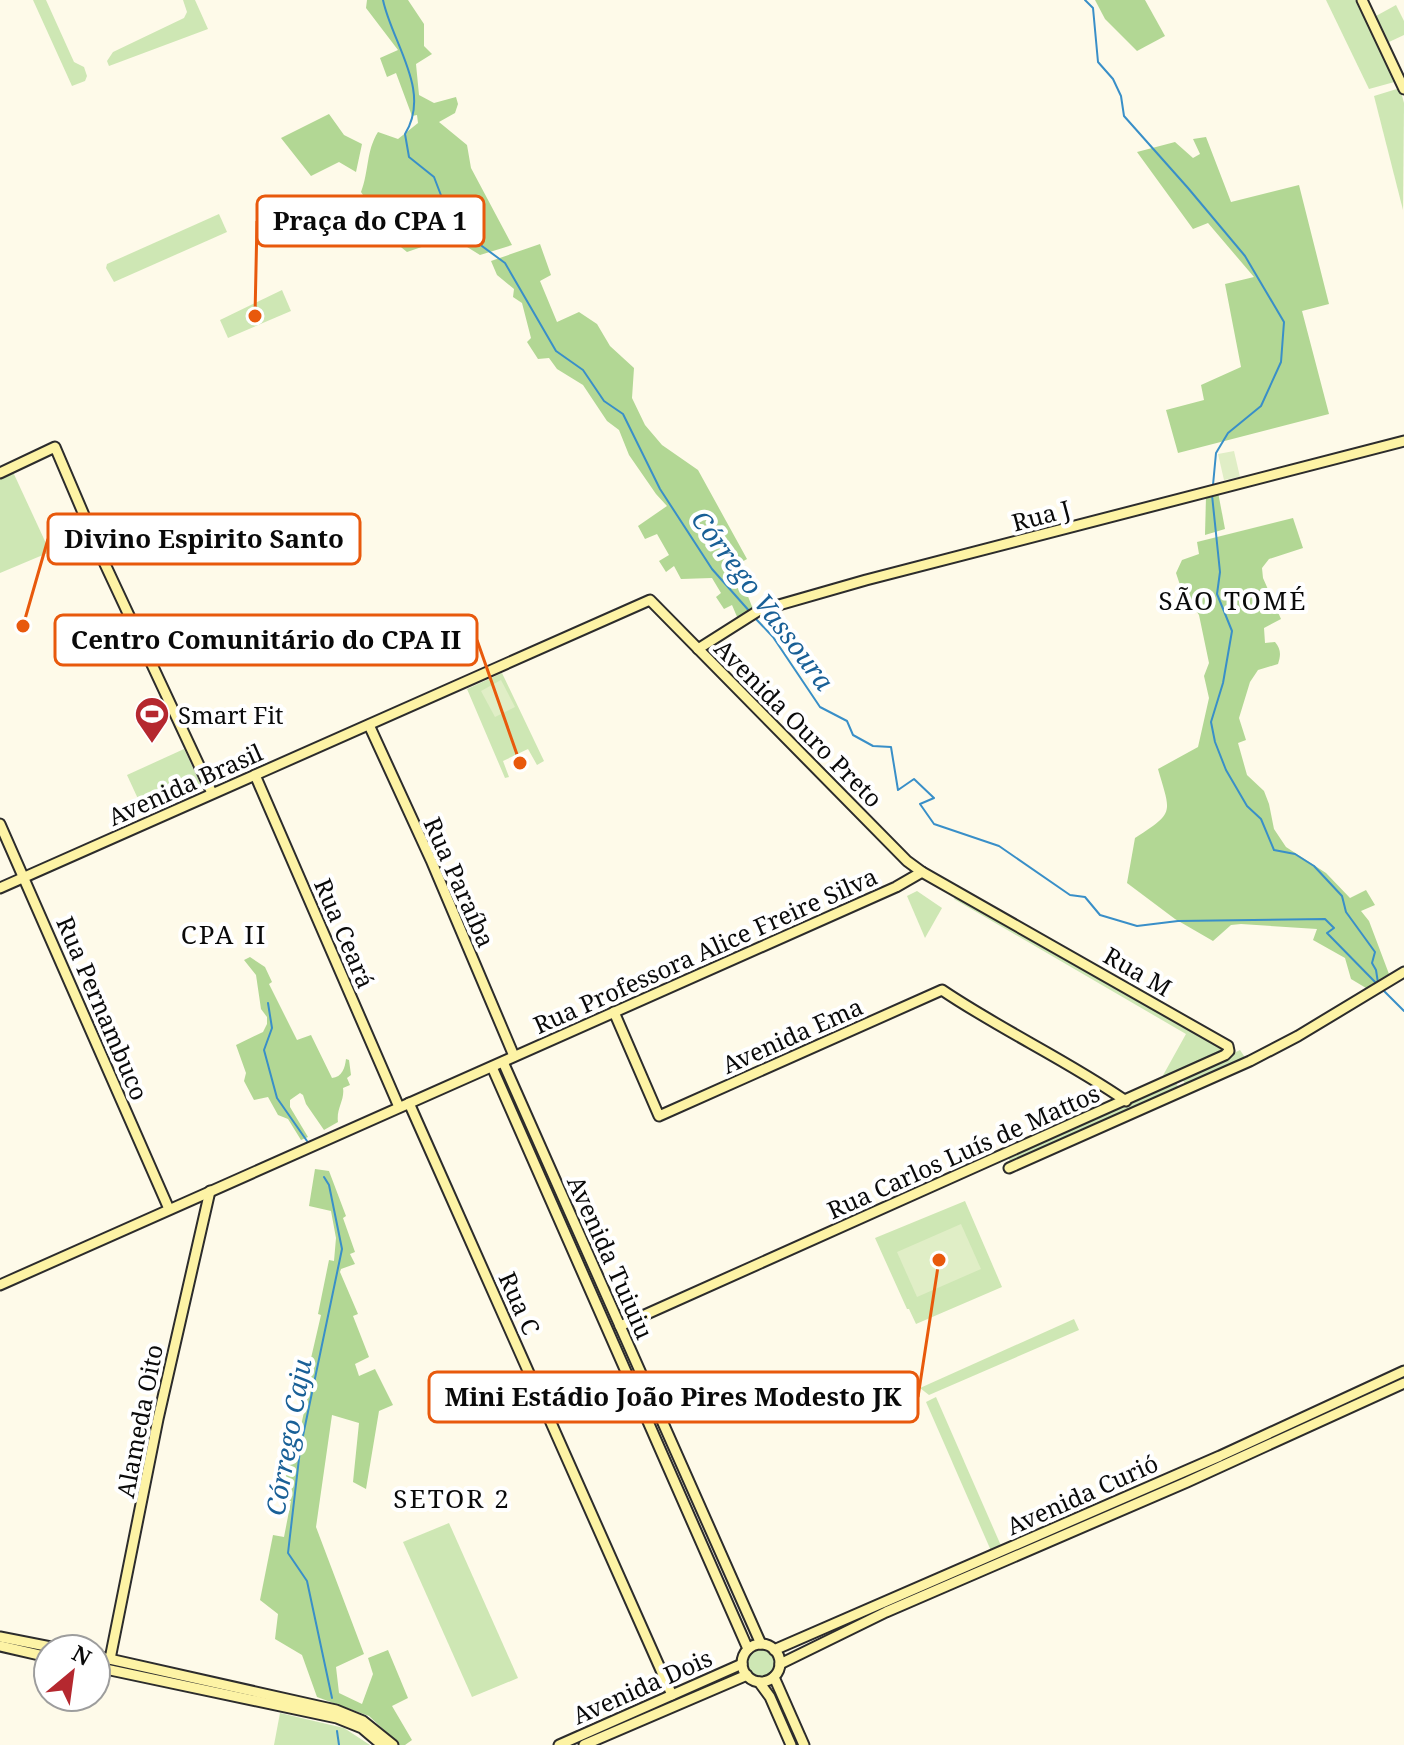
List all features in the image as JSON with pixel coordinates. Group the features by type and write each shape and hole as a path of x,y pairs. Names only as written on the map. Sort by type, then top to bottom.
{"main road":[{"path":"1362,0 1404,88"},
{"name":"Rua J","path":"698,649 758,611 866,580 1404,441"},
{"path":"0,473 55,447 104,562 212,793"},
{"name":"Avenida Brasil","path":"0,888 650,600"},
{"name":"Avenida Ouro Preto","path":"650,600 907,861 922,872"},
{"name":"Rua Paraíba","path":"369,725 431,860 514,1056"},
{"name":"Rua Ceará","path":"255,775 399,1107"},
{"name":"Rua Pernambuco","path":"0,824 169,1209"},
{"name":"Rua Professora Alice Freire Silva","path":"0,1285 896,887 922,872"},
{"name":"Rua M","path":"922,872 1228,1046 1229,1051 1225,1055 1126,1101"},
{"name":"Rua Carlos Luís de Mattos","path":"1009,1168 1250,1061 1404,972"},
{"name":"Avenida Ema","path":"614,1012 659,1116 942,990"},
{"name":"Rua Carlos Luís de Mattos","path":"942,990 1126,1101"},
{"name":"Avenida Tuiuiu","path":"503,1062 761,1644"},
{"name":"Avenida Tuiuiu","path":"492,1067 748,1649"},
{"name":"Rua Carlos Luís de Mattos","path":"620,1326 1126,1101"},
{"name":"Rua C","path":"409,1103 672,1695"},
{"name":"Alameda Oito","path":"112,1649 158,1419 210,1191"},
{"path":"183,1202 205,1209"},
{"path":"578,1263 590,1259"},
{"name":"Avenida Curió","path":"780,1664 939,1588 1208,1467 1404,1371"},
{"name":"Avenida Curió","path":"774,1650 1404,1383"},
{"path":"1,1641 32,1645"},
{"path":"1,1641 32,1652"},
{"path":"759,1682 774,1677 780,1664 774,1650 761,1644 748,1649 742,1664 747,1675 759,1682 770,1697 791,1745"},
{"path":"112,1659 363,1721 393,1745"},
{"name":"Avenida Dois","path":"559,1745 742,1664"},
{"path":"112,1670 337,1714 362,1728 382,1745"},
{"name":"Avenida Dois","path":"584,1745 747,1675"},
{"path":"774,1677 804,1745"}],"green space":[{"path":"33,0 46,0 74,62 84,67 85,81 72,86"},
{"path":"183,0 195,0 208,29 109,66 107,61 113,52 184,18 187,12"},
{"path":"367,0 408,0 424,24 424,46 432,54 416,64 419,95 434,103 456,97 458,104 455,113 439,122 467,145 471,168 512,245 480,255 451,237 407,252 391,239 380,222 395,207 391,197 374,211 361,192 371,147 378,132 398,139 418,123 417,115 412,116 396,73 387,77 380,58 398,50 366,8"},
{"path":"1095,0 1145,0 1165,36 1137,51 1105,19"},
{"path":"1326,0 1355,0 1398,81 1369,89"},
{"path":"1396,5 1404,21 1404,35 1389,42 1376,16"},
{"path":"1400,88 1404,103 1403,210 1374,96"},
{"path":"329,114 344,135 362,144 356,172 339,162 311,176 281,138"},
{"path":"1206,137 1231,202 1299,185 1329,304 1302,311 1329,414 1178,453 1166,410 1204,400 1201,385 1241,367 1225,284 1254,277 1208,223 1193,229 1137,152 1175,142 1193,158 1200,154 1193,139"},
{"path":"219,214 227,232 114,282 106,268 107,264"},
{"path":"540,244 551,275 540,281 557,322 579,312 597,324 610,346 634,368 632,398 645,425 662,445 698,470 747,559 733,567 753,609 738,619 732,605 724,609 716,597 721,593 712,578 681,579 674,566 666,572 659,561 669,555 657,534 645,539 638,526 667,506 629,455 619,430 607,421 583,385 557,369 549,358 538,359 527,342 531,338 522,303 513,297 514,289 497,275 491,261"},
{"path":"282,290 291,311 228,338 220,320"},
{"path":"1234,451 1240,477 1224,480 1218,454"},
{"path":"13,472 50,552 0,573 0,478"},
{"path":"1218,492 1225,529 1205,535 1206,496"},
{"path":"1293,518 1303,548 1269,559 1262,568 1263,578 1281,619 1264,628 1265,643 1275,642 1279,661 1258,670 1250,682 1239,718 1246,740 1238,743 1247,775 1264,791 1274,829 1286,847 1326,873 1350,898 1366,890 1375,905 1361,911 1369,921 1389,974 1366,988 1351,979 1345,958 1313,940 1317,929 1231,925 1213,941 1175,919 1127,883 1135,838 1157,823 1166,811 1166,795 1158,769 1198,747 1209,698 1204,676 1209,663 1199,615 1181,588 1176,573 1182,560 1199,554 1197,542"},
{"path":"502,673 544,761 537,765 528,749 503,761 509,777 505,778 467,689"},
{"path":"501,680 515,707 495,717 481,691"},
{"path":"184,749 202,787 145,814 127,775"},
{"path":"917,891 942,908 925,938 907,896"},
{"path":"957,893 1226,1046 1224,1052 1161,1079 1186,1034 954,899"},
{"path":"250,957 265,967 272,982 269,984 297,1040 311,1035 332,1078 341,1074 346,1059 349,1060 351,1075 347,1078 350,1085 343,1088 338,1122 324,1130 303,1095 300,1093 290,1100 290,1107 308,1137 301,1140 288,1119 278,1115 268,1097 254,1100 244,1081 246,1073 236,1045 263,1032 267,1024 267,1017 261,1009 256,975 244,960"},
{"path":"1240,1050 1246,1059 1186,1086 1182,1078"},
{"path":"1175,1080 1179,1089 1011,1164 1007,1155"},
{"path":"315,1169 329,1171 346,1216 343,1218 355,1252 350,1254 355,1264 340,1272 358,1314 353,1316 369,1357 355,1364 359,1376 375,1369 393,1405 379,1411 366,1489 353,1482 359,1423 332,1415 316,1527 364,1654 336,1667 339,1693 362,1704 373,1674 368,1658 388,1650 408,1698 392,1706 412,1740 405,1745 400,1745 369,1716 317,1697 302,1655 275,1639 278,1614 260,1600 273,1535 284,1537 291,1501 282,1498 292,1444 297,1444 304,1412 299,1410 321,1315 318,1314 329,1260 334,1261 336,1238 331,1211 309,1206"},
{"path":"965,1201 1002,1287 916,1324 875,1238"},
{"path":"961,1224 981,1269 917,1297 897,1252"},
{"path":"1074,1319 1079,1330 929,1395 920,1388"},
{"path":"936,1397 1002,1548 992,1553 926,1402"},
{"path":"449,1523 518,1678 472,1697 403,1542"},
{"path":"762,1646 773,1650 777,1661 773,1672 762,1676 751,1672 747,1661 751,1650"},
{"path":"280,1713 344,1728 370,1745 274,1745"}],"waterway":[{"name":"Córrego Vassoura","path":"383,0 412,84 412,118 405,134 409,157 434,177 452,224 505,263 556,351 583,370 604,401 623,414 660,489 712,569 751,613"},
{"path":"1085,0 1093,8 1098,62 1113,79 1121,96 1124,116 1245,256 1284,322 1281,362 1261,406 1228,433 1216,453 1213,485"},
{"path":"1212,495 1220,572 1217,594 1232,631 1223,683 1211,722 1215,742 1226,770 1247,806 1261,819 1274,850 1295,854 1314,866 1342,896 1346,912 1375,952 1372,963 1378,983"},
{"name":"Córrego Vassoura","path":"755,618 773,637 820,707 847,721 853,735 873,746 891,747 898,790 914,779 934,798 920,804 934,824 999,846 1070,895 1085,897 1100,915 1137,926 1178,921 1325,919 1334,928 1327,933 1378,985"},
{"name":"Córrego Vassoura","path":"1382,989 1404,1011"},
{"name":"Córrego Caju","path":"268,1003 272,1028 264,1050 277,1098 307,1141"},
{"name":"Córrego Caju","path":"324,1177 329,1185 342,1249 300,1450 288,1553 307,1581 332,1698"},
{"name":"Córrego Caju","path":"337,1731 339,1745"}],"place":[{"name":"Praça do CPA 1","path":"255,316"},
{"name":"Divino Espirito Santo","path":"23,626"},
{"name":"Smart Fit","path":"152,745"},
{"name":"Centro Comunitário do CPA II","path":"520,763"},
{"name":"Mini Estádio João Pires Modesto JK","path":"939,1260"}],"district":[{"name":"SÃO TOMÉ","path":"1233,600"},
{"name":"CPA II","path":"224,934"},
{"name":"SETOR 2","path":"452,1498"}]}
